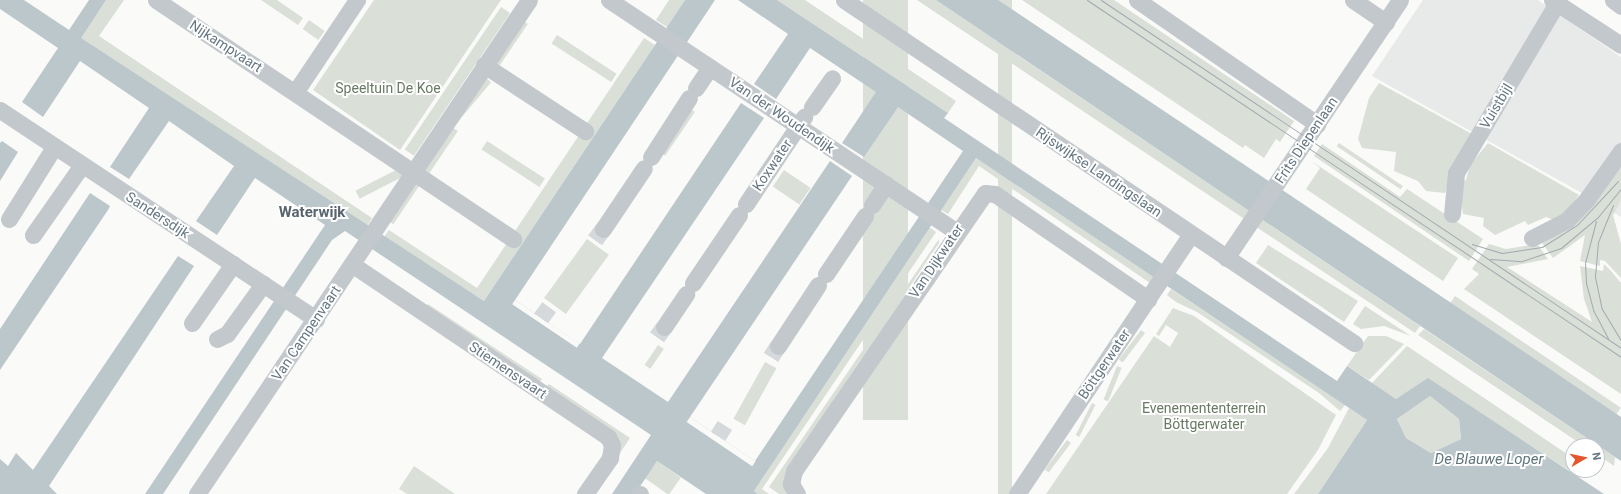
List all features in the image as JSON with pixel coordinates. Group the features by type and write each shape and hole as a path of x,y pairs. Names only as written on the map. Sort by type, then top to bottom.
{"street":[{"name":"Nijkampvaart","path":"156,0 415,172"},
{"path":"296,92 357,0"},
{"name":"Van Campenvaart","path":"197,494 309,314 358,258 484,65 529,0"},
{"name":"Van der Woudendijk","path":"609,0 710,67 805,117 886,184 956,230"},
{"name":"Rijswijkse Landingslaan","path":"844,0 1354,343"},
{"path":"1137,0 1317,124"},
{"path":"1353,0 1386,22"},
{"name":"Frits Diepenlaan","path":"1226,258 1291,165 1400,0"},
{"path":"1613,0 1621,6"},
{"path":"1555,2 1621,45"},
{"name":"Vuistbijl","path":"1452,214 1456,173 1555,2"},
{"path":"484,65 585,131"},
{"path":"603,229 710,67"},
{"name":"Koxwater","path":"664,327 832,78"},
{"name":"Sandersdijk","path":"0,110 309,314"},
{"path":"9,219 54,147"},
{"path":"1532,238 1566,220 1587,199 1621,151"},
{"path":"33,235 82,165"},
{"path":"415,172 513,239"},
{"path":"778,346 886,184"},
{"name":"Van Dijkwater","path":"797,494 791,484 794,471 981,195 992,193 1148,299"},
{"name":"Böttgerwater","path":"1017,494 1191,234"},
{"name":"Stiemensvaart","path":"358,258 608,437 612,445 610,458 585,494"},
{"path":"192,323 232,264"},
{"path":"217,340 227,334 268,287"}],"shaded area":[{"path":"1423,0 1538,0 1621,57 1621,217 1580,192 1372,76"}],"green space":[{"path":"106,0 124,0 99,36 372,218 367,226 80,38"},
{"path":"261,0 277,0 303,18 298,25"},
{"name":"Speeltuin De Koe","path":"374,0 501,0 400,150 313,90"},
{"path":"669,0 685,0 667,27 656,20"},
{"path":"777,0 805,0 956,101 948,113"},
{"path":"863,0 908,0 908,420 863,420"},
{"path":"917,0 936,0 1420,326 1415,333"},
{"path":"998,0 1012,0 1012,494 998,494"},
{"path":"1022,0 1114,0 1294,121 1280,142 1276,139 1264,158 1245,145 1243,148"},
{"path":"501,7 510,13 414,156 405,150"},
{"path":"309,20 325,31 318,40 303,29"},
{"path":"522,20 528,24 500,65 494,61"},
{"path":"557,35 617,74 611,82 552,43"},
{"path":"644,38 655,45 484,301 384,237 389,230 477,288"},
{"path":"485,77 491,82 458,122 452,117"},
{"path":"1379,83 1472,134 1445,193 1426,191 1418,181 1394,171 1396,152 1362,148 1358,139 1369,98"},
{"path":"689,108 695,112 665,156 659,152"},
{"path":"452,127 458,131 429,173 423,169"},
{"path":"487,141 545,179 539,187 482,149"},
{"path":"1339,143 1403,186 1401,189 1337,146"},
{"path":"1488,143 1579,195 1563,217 1556,221 1546,217 1528,225 1525,221 1495,235 1483,226 1484,218 1463,214 1459,182 1466,180 1470,165"},
{"path":"1322,144 1400,197 1407,189 1483,239 1469,261 1314,156"},
{"path":"976,158 1154,277 1150,283 979,166 948,214 941,210"},
{"path":"1311,161 1458,258 1443,281 1306,189 1320,168"},
{"path":"1621,167 1621,200 1613,215 1621,244 1621,278 1605,261 1600,260 1600,266 1580,261 1585,235 1553,258 1542,243 1563,230 1594,204"},
{"path":"400,168 404,176 360,199 355,191"},
{"path":"784,170 811,188 799,204 773,187"},
{"path":"416,178 422,182 393,224 387,220"},
{"path":"929,227 936,232 762,489 769,494 758,494 754,491"},
{"path":"587,239 609,255 566,314 544,298"},
{"path":"939,239 939,243 789,467 789,494 779,494 769,487"},
{"path":"1489,244 1506,249 1537,244 1548,259 1507,267 1592,322 1584,299 1580,266 1603,271 1604,264 1611,271 1621,283 1621,394 1464,289 1479,274 1472,269"},
{"path":"1268,245 1358,301 1344,322 1256,263"},
{"path":"1171,289 1345,405 1340,411 1319,393 1197,312 1176,302 1167,295"},
{"path":"1455,296 1621,408 1616,414 1451,303"},
{"path":"428,304 542,379 540,382 427,307"},
{"path":"1365,306 1411,336 1384,326 1361,329 1353,324"},
{"name":"Evenemententerrein Böttgerwater","path":"1173,308 1194,316 1336,415 1318,450 1287,494 1046,494 1154,336 1170,347 1178,333 1166,325 1159,336 1156,334"},
{"path":"1424,329 1587,438 1572,438 1418,335"},
{"path":"1141,330 1145,333 1123,363 1119,360"},
{"path":"1368,336 1386,336 1404,344 1369,380 1347,366"},
{"path":"658,345 664,349 650,369 645,365"},
{"path":"1407,346 1565,453 1565,468 1428,379 1396,399 1372,383"},
{"path":"765,362 776,368 745,425 733,419"},
{"path":"1117,366 1122,368 1108,401 1104,399"},
{"path":"549,384 630,438 610,468 614,455 547,386"},
{"path":"1430,396 1459,419 1461,439 1431,453 1406,438 1397,419"},
{"path":"1092,403 1096,405 1079,437 1076,435"},
{"path":"1349,408 1367,420 1318,494 1294,494 1328,448"},
{"path":"1067,440 1071,443 1049,473 1045,470"},
{"path":"1605,450 1615,457 1614,466 1605,460"},
{"path":"657,461 681,478 669,494 645,478"},
{"path":"414,466 455,494 407,494 399,489"}],"water":[{"name":"De Blauwe Loper","path":"0,0 24,0 69,30 89,0 106,0 81,38 484,301 685,0 715,0 515,300 580,344 741,103 764,118 602,358 668,402 830,161 852,176 690,417 755,461 963,151 898,107 864,157 842,143 876,92 810,48 776,99 754,84 788,34 738,0 777,0 948,113 944,118 1337,381 1347,366 1396,399 1428,378 1565,468 1565,478 1580,478 1604,494 1318,494 1367,420 976,158 754,491 758,494 706,494 657,461 635,494 612,494 651,435 345,231 332,240 163,494 145,494 325,225 255,178 217,235 196,221 234,166 169,121 129,179 110,167 149,108 80,61 43,117 22,102 58,48 0,9","holes":["1430,396 1459,419 1461,439 1431,453 1406,438 1397,419"]},
{"path":"936,0 998,0 1544,365 1621,417 1621,461 1605,450 1605,438 1587,438"},
{"path":"2,141 18,152 0,181 0,143"},
{"path":"90,193 110,206 108,210 0,370 0,329"},
{"path":"178,256 194,266 49,486 57,494 0,494 0,459 8,466 16,453 33,470"}],"pier":[{"path":"515,300 580,344 577,348 512,304"},
{"path":"690,417 755,461 752,466 687,422"}],"tunnel":[{"path":"595,240 603,229"},
{"path":"541,318 549,307"},
{"path":"657,337 664,327"},
{"path":"771,357 778,346"},
{"path":"718,436 725,425"}],"tram line":[{"path":"1087,0 1621,357"},
{"path":"1101,0 1621,348"},
{"path":"1472,244 1502,253 1542,247 1577,225 1618,181"},
{"path":"1490,259 1522,261 1561,248 1598,217 1621,189"},
{"path":"1613,205 1598,242 1595,277 1602,309 1621,341"},
{"path":"1596,221 1585,263 1586,283 1593,310 1608,338"}],"district":[{"name":"Waterwijk","path":"312,213"}]}
